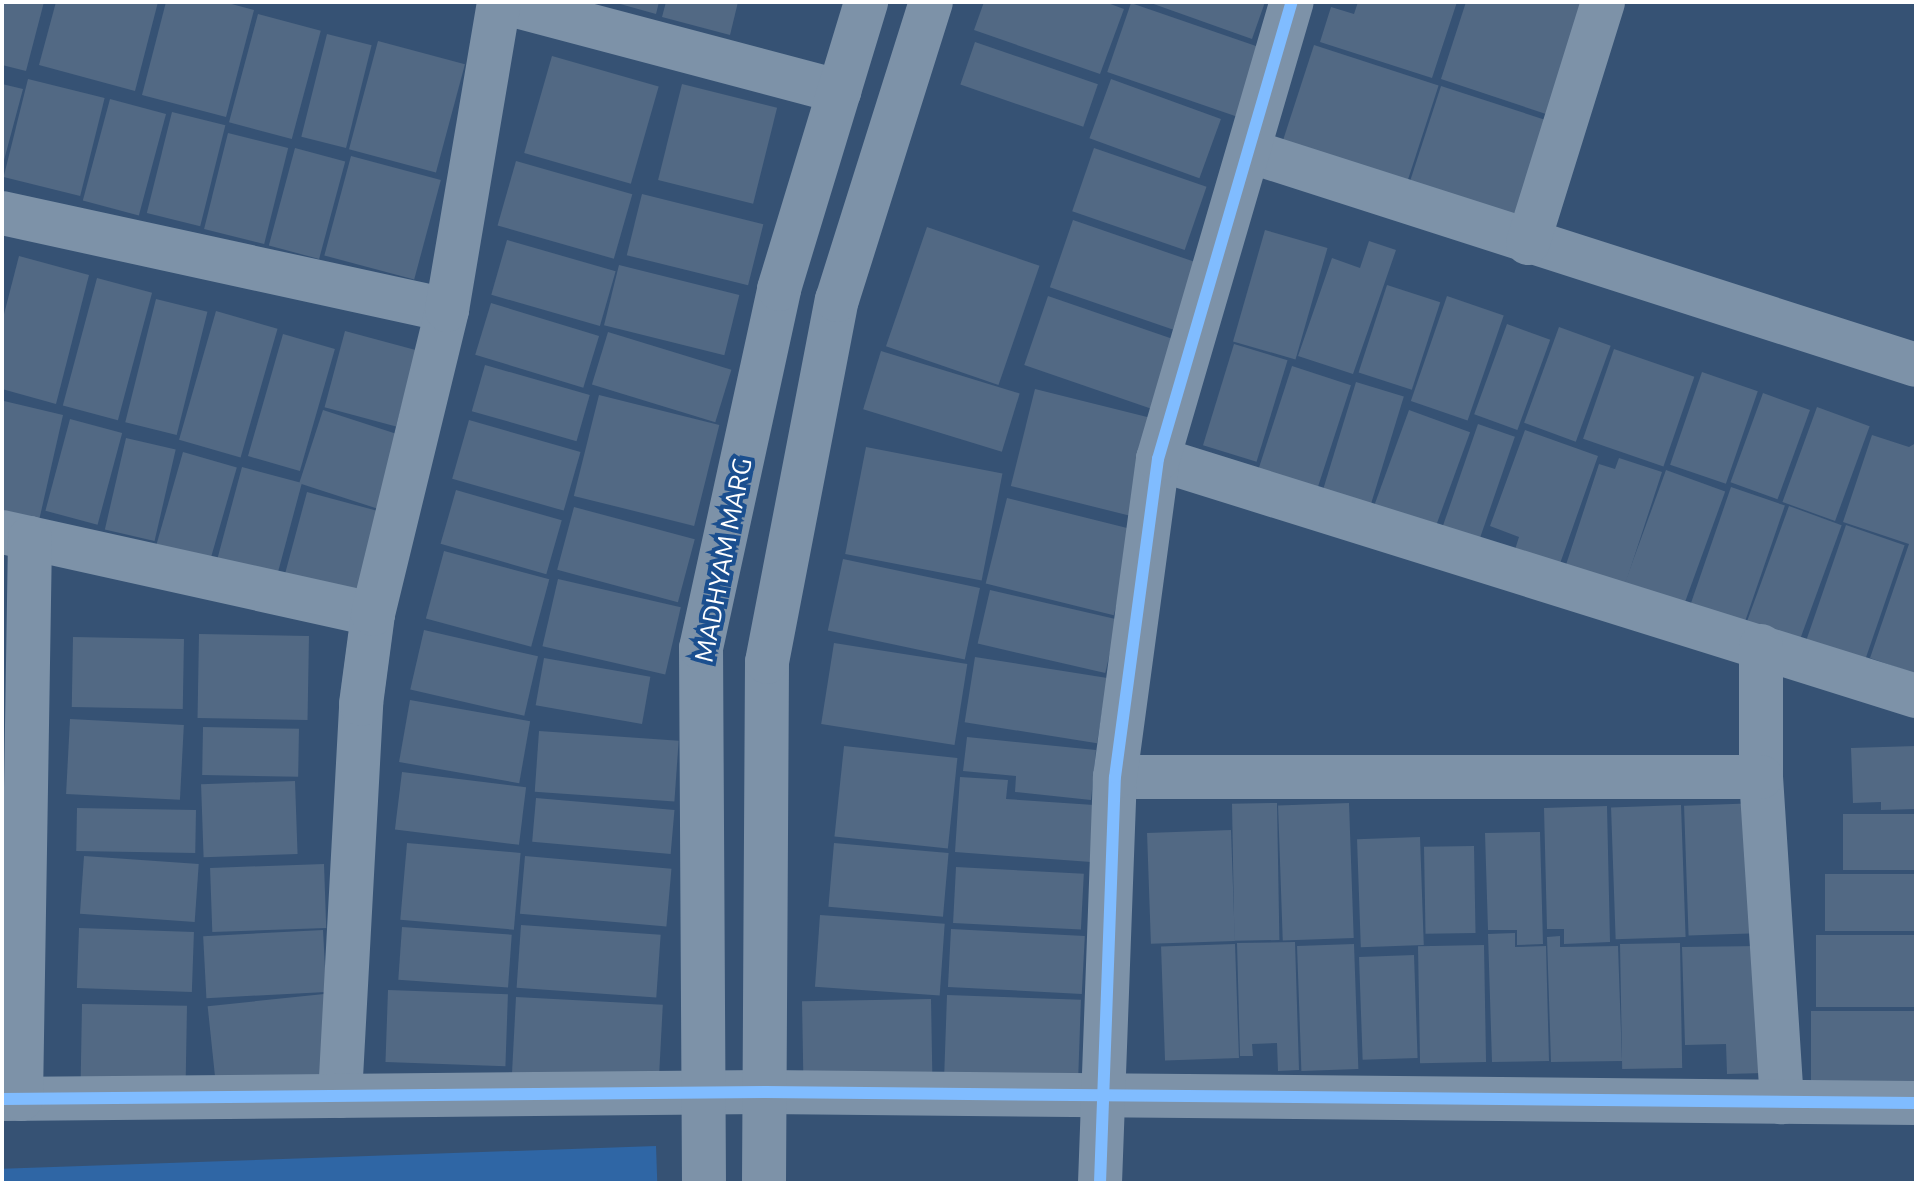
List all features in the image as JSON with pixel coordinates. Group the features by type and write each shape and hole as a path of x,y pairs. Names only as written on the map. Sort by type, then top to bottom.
{"street":[{"path":"340,1096 361,704 373,614 447,310 500,2 839,91"},
{"name":"MADHYAM MARG","path":"704,1183 701,648 779,289 866,2"},
{"path":"764,1183 767,662 837,300 931,2"},
{"path":"1100,1183 1115,777 1158,459 1292,2"},
{"path":"1528,243 1603,2"},
{"path":"1249,151 1916,365"},
{"path":"2,213 447,310"},
{"path":"1158,459 1916,696"},
{"path":"373,614 16,535 12,1099 765,1092 1101,1098 1916,1103"},
{"path":"1761,646 1761,777 1782,1102"},
{"path":"1115,777 1761,777"}],"shaded area":[{"path":"656,1146 657,1183 3,1183 2,1169"}],"building":[{"path":"2,2 44,2 26,71 2,65"},
{"path":"56,2 158,2 135,91 39,65"},
{"path":"166,2 224,2 254,10 226,117 142,95"},
{"path":"613,2 659,2 656,14"},
{"path":"666,2 738,2 730,35 662,17"},
{"path":"984,2 1105,2 1124,9 1100,74 974,30"},
{"path":"1148,2 1265,2 1252,39"},
{"path":"1358,2 1457,2 1432,78 1320,42 1331,7 1354,14"},
{"path":"1466,2 1590,2 1552,116 1441,79"},
{"path":"1131,3 1260,47 1236,116 1107,72"},
{"path":"258,14 321,31 292,139 229,122"},
{"path":"327,34 372,45 346,148 301,137"},
{"path":"378,41 465,64 436,172 349,149"},
{"path":"975,42 1098,84 1083,127 960,85"},
{"path":"1314,45 1439,85 1406,187 1281,147"},
{"path":"552,56 659,87 631,184 524,153"},
{"path":"28,79 105,98 80,196 4,177"},
{"path":"1111,79 1221,119 1199,178 1089,138"},
{"path":"2,84 23,89 3,164 2,164"},
{"path":"682,84 777,108 753,204 658,180"},
{"path":"1441,86 1557,124 1523,228 1407,191"},
{"path":"110,99 166,114 139,215 83,200"},
{"path":"172,112 225,125 200,226 147,213"},
{"path":"228,133 288,148 264,244 204,229"},
{"path":"295,148 345,161 319,259 269,246"},
{"path":"1094,148 1207,187 1185,250 1072,211"},
{"path":"351,156 441,180 414,280 324,255"},
{"path":"516,161 632,194 614,259 498,225"},
{"path":"642,194 763,224 748,285 627,255"},
{"path":"1073,220 1196,262 1173,329 1050,287"},
{"path":"927,227 1040,266 998,385 886,346"},
{"path":"1265,230 1327,248 1296,359 1233,342"},
{"path":"507,240 616,271 600,326 491,295"},
{"path":"1369,241 1396,250 1353,374 1298,356 1332,258 1360,268"},
{"path":"19,256 89,275 56,404 2,389 2,322"},
{"path":"619,265 739,295 724,355 604,325"},
{"path":"97,278 152,293 118,420 63,406"},
{"path":"1387,285 1440,302 1412,390 1359,372"},
{"path":"1048,296 1179,341 1156,410 1024,365"},
{"path":"1447,296 1504,316 1468,420 1411,401"},
{"path":"156,299 207,312 177,435 125,422"},
{"path":"491,303 599,336 583,388 475,355"},
{"path":"216,311 278,329 241,457 179,440"},
{"path":"1507,324 1550,340 1517,430 1474,414"},
{"path":"1559,327 1611,346 1576,442 1524,423"},
{"path":"345,331 416,350 396,426 325,407"},
{"path":"608,332 731,370 715,422 592,385"},
{"path":"283,334 335,349 300,471 248,456"},
{"path":"1234,344 1288,360 1257,462 1203,445"},
{"path":"1614,349 1694,377 1663,466 1583,439"},
{"path":"881,351 1020,393 1002,452 863,409"},
{"path":"485,365 590,395 577,441 472,411"},
{"path":"1292,366 1351,385 1316,492 1257,473"},
{"path":"1702,372 1758,391 1726,484 1670,465"},
{"path":"1356,382 1404,397 1371,505 1323,490"},
{"path":"1035,389 1159,420 1135,517 1011,486"},
{"path":"1763,393 1810,410 1777,499 1731,482"},
{"path":"599,395 719,425 694,526 574,496"},
{"path":"4,401 63,415 38,525 2,516"},
{"path":"1817,407 1870,426 1835,521 1782,502"},
{"path":"323,410 408,438 384,511 299,483"},
{"path":"1409,410 1470,432 1433,534 1372,511"},
{"path":"70,419 122,433 98,525 45,511"},
{"path":"469,420 581,452 564,511 452,479"},
{"path":"1478,424 1515,437 1478,544 1441,532"},
{"path":"1525,430 1598,456 1556,575 1512,559 1519,537 1490,526"},
{"path":"1872,435 1909,447 1916,443 1916,674 1870,658 1909,544 1843,522"},
{"path":"126,438 176,449 155,541 105,530"},
{"path":"866,447 1002,474 982,581 845,554"},
{"path":"183,452 237,467 208,568 154,553"},
{"path":"1619,458 1662,472 1621,597 1562,577 1599,464 1615,469"},
{"path":"242,467 302,483 275,582 216,566"},
{"path":"1666,470 1725,492 1682,611 1623,589"},
{"path":"1731,487 1785,506 1744,626 1690,607"},
{"path":"456,490 562,520 546,574 441,544"},
{"path":"307,492 384,513 360,602 283,581"},
{"path":"1007,498 1135,530 1114,615 986,583"},
{"path":"1789,506 1842,525 1799,644 1746,624"},
{"path":"574,507 695,539 678,602 557,570"},
{"path":"1846,525 1905,545 1864,662 1806,642"},
{"path":"444,551 549,579 531,647 426,619"},
{"path":"843,559 980,588 965,660 828,630"},
{"path":"558,579 681,607 665,675 542,646"},
{"path":"990,590 1118,619 1105,673 978,644"},
{"path":"424,630 538,656 524,716 410,689"},
{"path":"199,634 309,636 308,720 198,718"},
{"path":"73,637 184,639 183,709 72,707"},
{"path":"834,643 967,664 955,745 821,724"},
{"path":"975,657 1107,678 1097,743 965,722"},
{"path":"544,658 650,677 642,724 536,705"},
{"path":"410,700 530,721 519,783 399,762"},
{"path":"70,719 184,725 180,800 66,794"},
{"path":"203,727 299,729 298,777 202,775"},
{"path":"539,731 679,741 674,802 535,792"},
{"path":"967,737 1096,750 1091,800 1015,792 1016,776 963,771"},
{"path":"844,746 957,758 948,848 834,837"},
{"path":"1916,746 1916,809 1881,810 1881,802 1853,803 1851,748"},
{"path":"402,772 526,787 519,845 395,830"},
{"path":"960,777 1008,780 1006,799 1094,805 1091,862 955,852"},
{"path":"295,781 298,854 204,857 201,784"},
{"path":"536,798 674,810 671,854 532,842"},
{"path":"1277,803 1279,940 1234,941 1232,804"},
{"path":"1349,803 1354,938 1283,940 1278,805"},
{"path":"1760,803 1765,933 1689,936 1684,806"},
{"path":"1681,805 1686,937 1616,939 1611,807"},
{"path":"1607,806 1610,942 1564,944 1564,929 1547,929 1544,808"},
{"path":"77,808 196,810 195,853 76,851"},
{"path":"1843,814 1916,814 1916,870 1843,870"},
{"path":"1231,830 1235,941 1151,944 1147,833"},
{"path":"1540,832 1543,944 1517,945 1517,930 1488,930 1485,833"},
{"path":"1420,837 1424,945 1361,947 1357,839"},
{"path":"407,843 521,853 514,930 400,920"},
{"path":"834,843 949,853 943,917 828,907"},
{"path":"1474,846 1476,933 1426,934 1424,847"},
{"path":"84,856 199,864 195,922 80,914"},
{"path":"525,856 671,869 666,927 520,914"},
{"path":"324,864 326,928 212,932 210,868"},
{"path":"956,867 1084,874 1081,930 953,923"},
{"path":"1825,874 1916,874 1916,931 1825,931"},
{"path":"820,915 945,924 940,996 815,987"},
{"path":"521,925 661,935 656,998 517,988"},
{"path":"402,927 512,935 508,988 398,980"},
{"path":"79,928 194,932 192,992 77,988"},
{"path":"951,929 1085,936 1082,994 948,987"},
{"path":"323,930 326,992 206,998 203,936"},
{"path":"1515,933 1515,947 1546,946 1549,1061 1492,1062 1488,934"},
{"path":"1816,935 1916,935 1916,1007 1816,1007"},
{"path":"1560,936 1560,947 1618,946 1622,1061 1551,1062 1547,937"},
{"path":"1295,942 1299,1070 1278,1071 1277,1043 1252,1044 1253,1056 1240,1056 1237,943"},
{"path":"1680,943 1682,1068 1622,1069 1620,944"},
{"path":"1235,944 1239,1058 1165,1061 1161,947"},
{"path":"1354,944 1358,1069 1301,1071 1297,946"},
{"path":"1484,945 1486,1062 1420,1063 1418,946"},
{"path":"1761,946 1764,1073 1727,1074 1726,1044 1685,1045 1682,947"},
{"path":"1414,955 1418,1058 1363,1060 1359,957"},
{"path":"388,990 508,994 505,1066 385,1062"},
{"path":"324,994 332,1075 216,1087 208,1006"},
{"path":"947,995 1081,1000 1078,1083 944,1078"},
{"path":"516,997 663,1005 658,1088 512,1080"},
{"path":"931,999 932,1083 803,1085 802,1001"},
{"path":"82,1004 187,1006 186,1087 81,1085"},
{"path":"1811,1011 1916,1011 1916,1085 1811,1085"}],"cycle path":[{"path":"1100,1183 1115,777 1158,459 1292,2"},
{"path":"2,1099 765,1092 1916,1103"}]}
